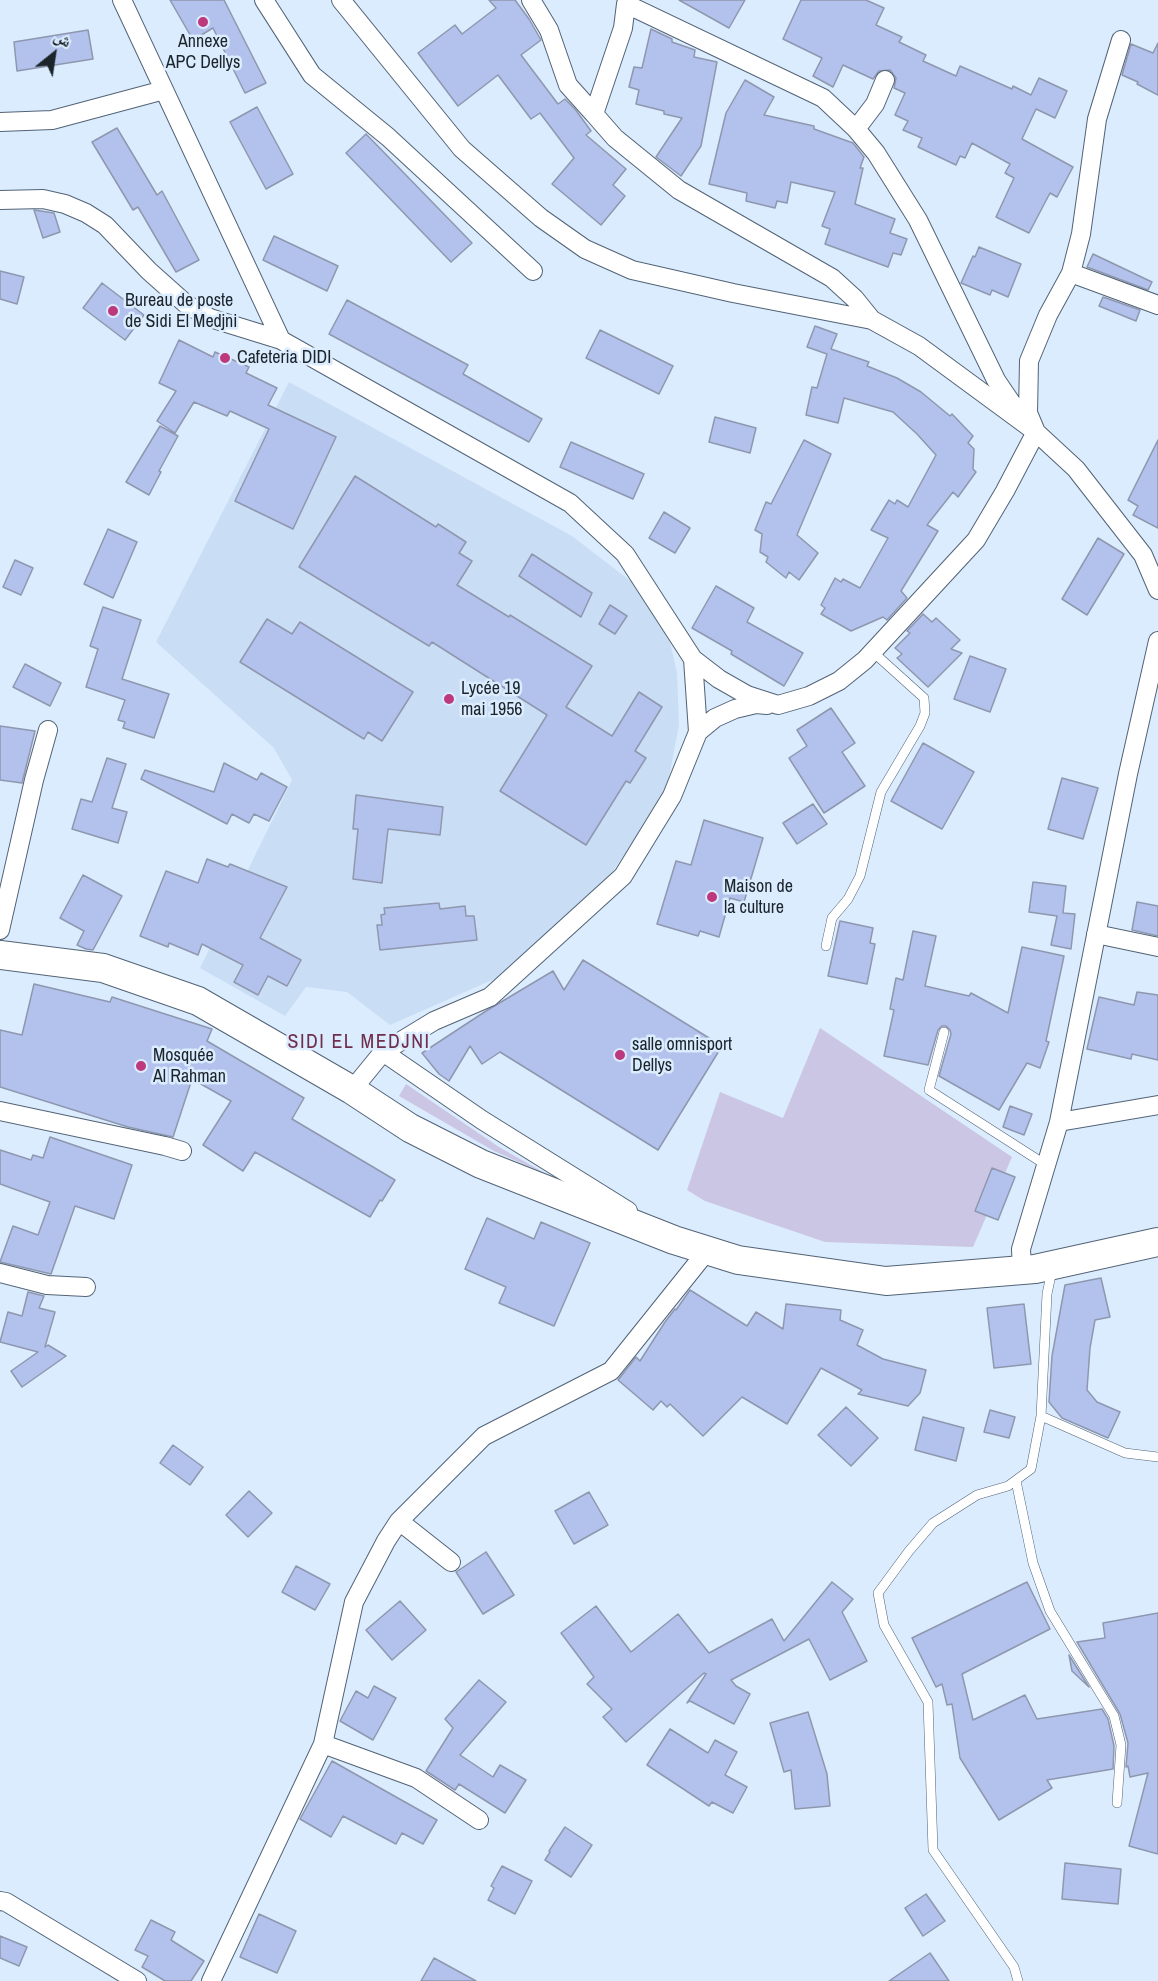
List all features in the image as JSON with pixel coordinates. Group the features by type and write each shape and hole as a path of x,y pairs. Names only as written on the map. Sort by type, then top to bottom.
{"main road":[{"path":"0,955 103,968 198,1001 352,1090 410,1128 481,1164 674,1240 738,1260 886,1281 1022,1270 1158,1242"}],"street":[{"path":"122,0 281,340"},
{"path":"264,0 312,75 388,137 532,271"},
{"path":"341,0 462,149 541,218 585,249 632,270 733,293 872,320 919,346 1036,432"},
{"path":"531,0 549,30 568,85 615,138 679,190 832,278 855,299 872,320"},
{"path":"594,114 623,28 622,2 823,98 856,129 876,153 918,220 996,380 1017,411 1076,469 1111,513 1143,555 1158,590"},
{"path":"1036,432 1028,413 1029,361 1048,315 1071,273 1081,234 1097,119 1121,40"},
{"path":"856,129 874,104 885,80"},
{"path":"0,122 52,120 164,90"},
{"path":"0,200 43,199 65,204 86,213 105,225 149,271 186,304 210,318 281,340 570,503 625,554 693,659 728,685 747,695 778,705"},
{"path":"1071,273 1158,304"},
{"path":"698,732 715,718 735,709 756,705 778,705 809,696 839,681 873,652 976,540 1036,432"},
{"path":"1022,1270 1021,1249 1059,1122 1158,641"},
{"path":"352,1090 383,1052 434,1021 490,997 623,876 672,796 698,732 693,659"},
{"path":"0,930 34,780 48,730"},
{"path":"1096,934 1158,946"},
{"path":"383,1052 482,1120 674,1240"},
{"path":"1059,1122 1158,1105"},
{"path":"0,1111 182,1151"},
{"path":"211,1981 323,1744 354,1602 399,1521 484,1436 612,1371 708,1251"},
{"path":"0,1273 47,1285 86,1287"},
{"path":"399,1521 451,1562"},
{"path":"323,1744 416,1778 479,1820"},
{"path":"0,1901 6,1902 137,1981"}],"lane":[{"path":"826,946 832,918 848,899 860,876 881,792 920,726 925,713 924,698 873,652"},
{"path":"944,1032 929,1090 1046,1165"},
{"path":"1018,1981 1014,1967 933,1850 928,1702 884,1625 878,1593 933,1523 977,1495 1008,1486 1031,1469 1041,1416 1047,1294 1053,1265"},
{"path":"1041,1416 1125,1453 1158,1457"},
{"path":"1016,1481 1033,1563 1050,1611 1114,1716 1121,1745 1117,1803"}],"shaded area":[{"name":"Lycée 19 mai 1956","path":"289,382 572,536 637,586 667,629 677,673 679,725 666,793 598,893 499,977 390,1025 347,992 306,987 285,1016 200,968 292,780 274,748 156,642"},
{"path":"820,1028 1012,1157 973,1247 825,1242 705,1201 687,1190 720,1092 783,1118"},
{"path":"406,1084 499,1147 548,1175 494,1151 399,1096"}],"building":[{"path":"170,0 224,0 266,83 245,93 213,28 193,40"},
{"path":"489,0 515,0 541,40 521,55 558,104 565,99 575,109 591,131 586,135 626,169 613,185 625,196 601,225 552,184 574,158 540,113 531,119 498,75 458,106 418,53 455,25 462,34 496,8"},
{"path":"679,0 745,0 729,28"},
{"path":"801,0 866,0 884,8 876,25 902,37 899,42 926,55 923,61 956,76 960,66 1031,95 1039,78 1067,91 1055,118 1036,109 1022,139 1073,167 1057,197 1050,193 1029,233 996,217 1014,178 1005,173 1010,164 972,143 965,158 960,156 956,165 918,147 922,138 903,130 908,121 895,115 905,93 894,88 896,78 890,70 879,71 873,79 843,65 833,87 813,76 822,58 783,39"},
{"path":"651,29 672,39 672,42 695,50 694,57 717,62 701,146 681,176 656,157 682,118 636,104 639,90 629,87 634,67 642,68"},
{"path":"88,30 93,59 17,71 14,42"},
{"path":"1158,43 1158,95 1122,75 1131,44 1153,53"},
{"path":"745,80 774,97 764,115 814,126 814,129 853,143 864,157 860,168 863,168 855,204 895,219 890,233 907,239 901,255 893,253 888,267 825,244 830,229 822,226 835,192 791,182 787,203 777,201 775,208 746,201 747,193 709,184 726,113"},
{"path":"257,107 293,174 266,189 230,122"},
{"path":"117,128 157,195 162,191 199,260 176,272 138,207 133,210 92,142"},
{"path":"366,134 472,243 451,262 346,153"},
{"path":"34,210 54,213 60,232 43,238"},
{"path":"274,236 338,266 327,291 263,260"},
{"path":"979,247 1021,264 1008,297 992,290 990,295 961,283"},
{"path":"1093,254 1152,282 1148,290 1087,267"},
{"path":"0,271 24,277 17,304 0,299"},
{"name":"Bureau de poste de Sidi El Medjni","path":"102,283 144,315 125,340 83,308"},
{"path":"1103,297 1140,310 1136,321 1099,306"},
{"path":"347,300 468,365 463,374 542,419 529,442 329,334"},
{"path":"815,326 837,334 831,349 869,362 867,366 897,378 921,392 950,416 952,414 973,436 968,443 974,449 973,469 976,472 958,497 953,492 927,525 938,531 901,591 907,598 887,620 883,617 851,631 821,614 825,608 821,605 835,578 841,582 843,579 860,588 888,538 871,530 889,500 895,504 897,500 908,507 936,455 893,412 844,398 838,423 806,415 812,387 817,388 827,354 807,347"},
{"path":"600,330 673,366 659,394 586,358"},
{"path":"179,340 213,357 215,352 249,367 246,373 277,388 268,405 336,437 293,529 235,501 269,429 230,411 227,416 194,402 175,433 157,421 176,391 159,383"},
{"path":"715,417 756,428 750,453 709,442"},
{"path":"160,426 178,436 149,495 126,482"},
{"path":"804,440 831,454 797,535 818,553 799,580 789,572 786,578 766,562 768,557 760,552 762,534 755,530 766,502 771,504"},
{"path":"1158,440 1158,528 1133,515 1138,506 1128,500"},
{"path":"571,442 644,474 633,499 560,467"},
{"path":"355,476 436,527 438,524 466,542 459,553 472,561 457,585 592,666 566,707 612,736 639,692 662,707 635,751 646,758 630,783 626,781 586,845 500,791 547,715 432,642 429,646 299,567"},
{"path":"664,512 690,528 675,553 649,538"},
{"path":"108,529 137,542 113,598 84,584"},
{"path":"1098,538 1124,554 1087,615 1062,599"},
{"path":"532,554 592,593 581,617 519,576"},
{"path":"15,560 33,568 21,595 3,587"},
{"path":"716,586 754,608 747,622 803,653 784,686 731,654 732,651 692,628"},
{"path":"610,605 627,616 615,634 599,624"},
{"path":"103,607 141,620 122,679 169,694 154,738 123,728 125,722 118,720 125,700 86,687 98,649 90,646"},
{"path":"923,614 932,622 936,618 960,640 951,649 962,653 928,687 897,658 902,654 895,648 910,633 907,631"},
{"path":"267,619 292,634 300,622 413,692 382,741 368,732 364,739 240,662"},
{"path":"970,656 1006,669 990,712 954,699"},
{"path":"25,664 61,683 50,706 13,687"},
{"path":"831,708 855,743 842,752 865,786 824,813 789,758 807,746 797,730"},
{"path":"0,726 35,731 22,783 0,780"},
{"path":"923,743 974,772 942,829 891,801"},
{"path":"107,758 126,764 112,808 127,812 118,843 72,829 81,799 92,802"},
{"path":"224,763 257,780 261,773 287,787 269,821 254,814 249,823 232,814 227,824 141,779 145,770 214,792"},
{"path":"1062,778 1098,788 1083,839 1048,829"},
{"path":"356,795 443,807 440,835 388,829 382,883 353,879 358,829 353,829"},
{"path":"813,804 827,824 797,844 783,823"},
{"path":"704,820 763,838 744,902 730,898 719,937 700,931 698,936 657,924 676,861 691,865"},
{"path":"207,859 228,867 230,864 287,887 260,938 301,960 287,986 268,976 258,995 234,982 243,965 202,944 198,955 169,943 168,947 140,936 166,871 198,883"},
{"path":"83,875 122,896 93,950 77,945 84,931 60,918"},
{"path":"1033,882 1066,886 1063,913 1075,914 1071,949 1051,945 1057,916 1029,912"},
{"path":"1137,902 1158,906 1158,936 1132,930"},
{"path":"439,903 440,909 465,906 466,916 474,916 477,940 380,950 377,925 382,925 381,915 385,914 384,908"},
{"path":"840,921 873,928 870,943 875,944 867,984 828,976"},
{"path":"913,931 936,936 925,986 969,996 971,993 1008,1013 1022,947 1064,956 1046,1041 1049,1042 1040,1068 1027,1063 999,1110 939,1076 951,1034 946,1026 938,1030 928,1065 884,1056 894,1010 890,1009 896,978 903,980"},
{"name":"salle omnisport Dellys","path":"583,960 722,1046 658,1150 500,1052 482,1064 470,1046 449,1081 439,1074 422,1053 553,971 564,990"},
{"path":"34,984 110,1002 112,997 212,1029 207,1041 304,1098 292,1119 395,1180 370,1217 255,1152 243,1171 203,1145 231,1101 192,1079 173,1137 128,1127 0,1087 0,1030 22,1035"},
{"path":"1137,992 1158,995 1158,1060 1132,1054 1131,1059 1087,1049 1099,997 1134,1005"},
{"path":"1010,1106 1032,1114 1024,1135 1003,1127"},
{"path":"50,1137 132,1165 114,1219 75,1206 51,1274 0,1262 13,1226 38,1235 50,1202 0,1184 0,1150 31,1160 33,1155 43,1158"},
{"path":"992,1168 1015,1177 998,1220 975,1211"},
{"path":"487,1218 534,1239 541,1222 590,1243 554,1326 499,1303 506,1287 465,1269"},
{"path":"1101,1278 1110,1317 1095,1320 1087,1390 1097,1402 1120,1412 1108,1438 1062,1418 1049,1402 1052,1356 1065,1285"},
{"path":"690,1290 747,1326 756,1312 783,1329 786,1304 841,1310 840,1320 863,1330 857,1345 883,1359 926,1370 920,1393 908,1406 858,1394 862,1390 821,1368 787,1424 742,1397 703,1436 670,1404 667,1407 661,1401 653,1410 618,1380 636,1357 640,1361 665,1322"},
{"path":"28,1292 44,1296 39,1308 55,1312 45,1347 48,1345 66,1356 22,1387 11,1371 38,1352 0,1342 8,1312 22,1316"},
{"path":"1024,1304 1031,1364 994,1368 987,1308"},
{"path":"846,1407 878,1438 851,1466 818,1435"},
{"path":"990,1410 1015,1417 1009,1438 984,1432"},
{"path":"923,1417 964,1428 956,1461 915,1450"},
{"path":"173,1445 203,1467 190,1485 160,1463"},
{"path":"249,1491 272,1513 248,1537 226,1515"},
{"path":"589,1492 608,1525 574,1544 555,1511"},
{"path":"486,1552 514,1595 483,1614 456,1572"},
{"path":"296,1566 330,1584 315,1610 282,1592"},
{"path":"832,1582 853,1599 842,1612 867,1661 830,1680 809,1639 731,1680 736,1686 750,1694 734,1724 690,1701 687,1703 706,1674 704,1673 626,1742 603,1717 612,1709 587,1684 594,1677 561,1633 596,1606 631,1652 678,1614 709,1653 772,1619 784,1641"},
{"path":"1027,1582 1050,1629 962,1674 973,1720 1025,1695 1037,1719 1102,1709 1108,1719 1114,1746 1113,1769 1047,1780 1052,1788 999,1820 960,1758 952,1704 947,1705 942,1684 936,1687 912,1638"},
{"path":"400,1601 426,1630 392,1660 366,1630"},
{"path":"1158,1613 1158,1854 1129,1846 1148,1773 1130,1777 1128,1766 1126,1767 1128,1743 1120,1714 1077,1642 1105,1638 1103,1623"},
{"path":"1069,1655 1089,1687 1072,1671"},
{"path":"479,1680 506,1702 460,1755 493,1777 500,1765 526,1780 505,1813 459,1784 455,1790 426,1771 453,1728 445,1719"},
{"path":"374,1686 396,1698 373,1740 340,1721 356,1691 368,1698"},
{"path":"808,1712 827,1774 830,1806 795,1809 791,1770 784,1772 770,1723"},
{"path":"670,1729 708,1753 715,1740 737,1752 725,1775 747,1787 733,1813 712,1802 709,1806 647,1765"},
{"path":"332,1761 437,1820 423,1844 402,1833 396,1844 343,1816 331,1837 300,1819"},
{"path":"565,1827 592,1845 571,1877 545,1860"},
{"path":"1065,1863 1121,1869 1118,1904 1062,1899"},
{"path":"502,1866 532,1881 515,1914 488,1900 494,1888 491,1886"},
{"path":"926,1894 945,1921 923,1936 905,1908"},
{"path":"259,1914 296,1931 277,1973 240,1957"},
{"path":"151,1920 175,1932 171,1940 204,1961 191,1981 165,1981 142,1967 148,1956 135,1950"},
{"path":"0,1936 27,1947 19,1966 0,1958"},
{"path":"930,1953 949,1981 889,1981"},
{"path":"434,1958 476,1981 421,1981"}],"place":[{"name":"Annexe APC Dellys","path":"203,22"},
{"name":"Bureau de poste de Sidi El Medjni","path":"113,311"},
{"name":"Cafeteria DIDI","path":"225,358"},
{"name":"Lycée 19 mai 1956","path":"449,699"},
{"name":"Maison de la culture","path":"712,897"},
{"name":"salle omnisport Dellys","path":"620,1055"},
{"name":"Mosquée Al Rahman","path":"141,1066"}],"district":[{"name":"SIDI EL MEDJNI","path":"359,1043"}]}
